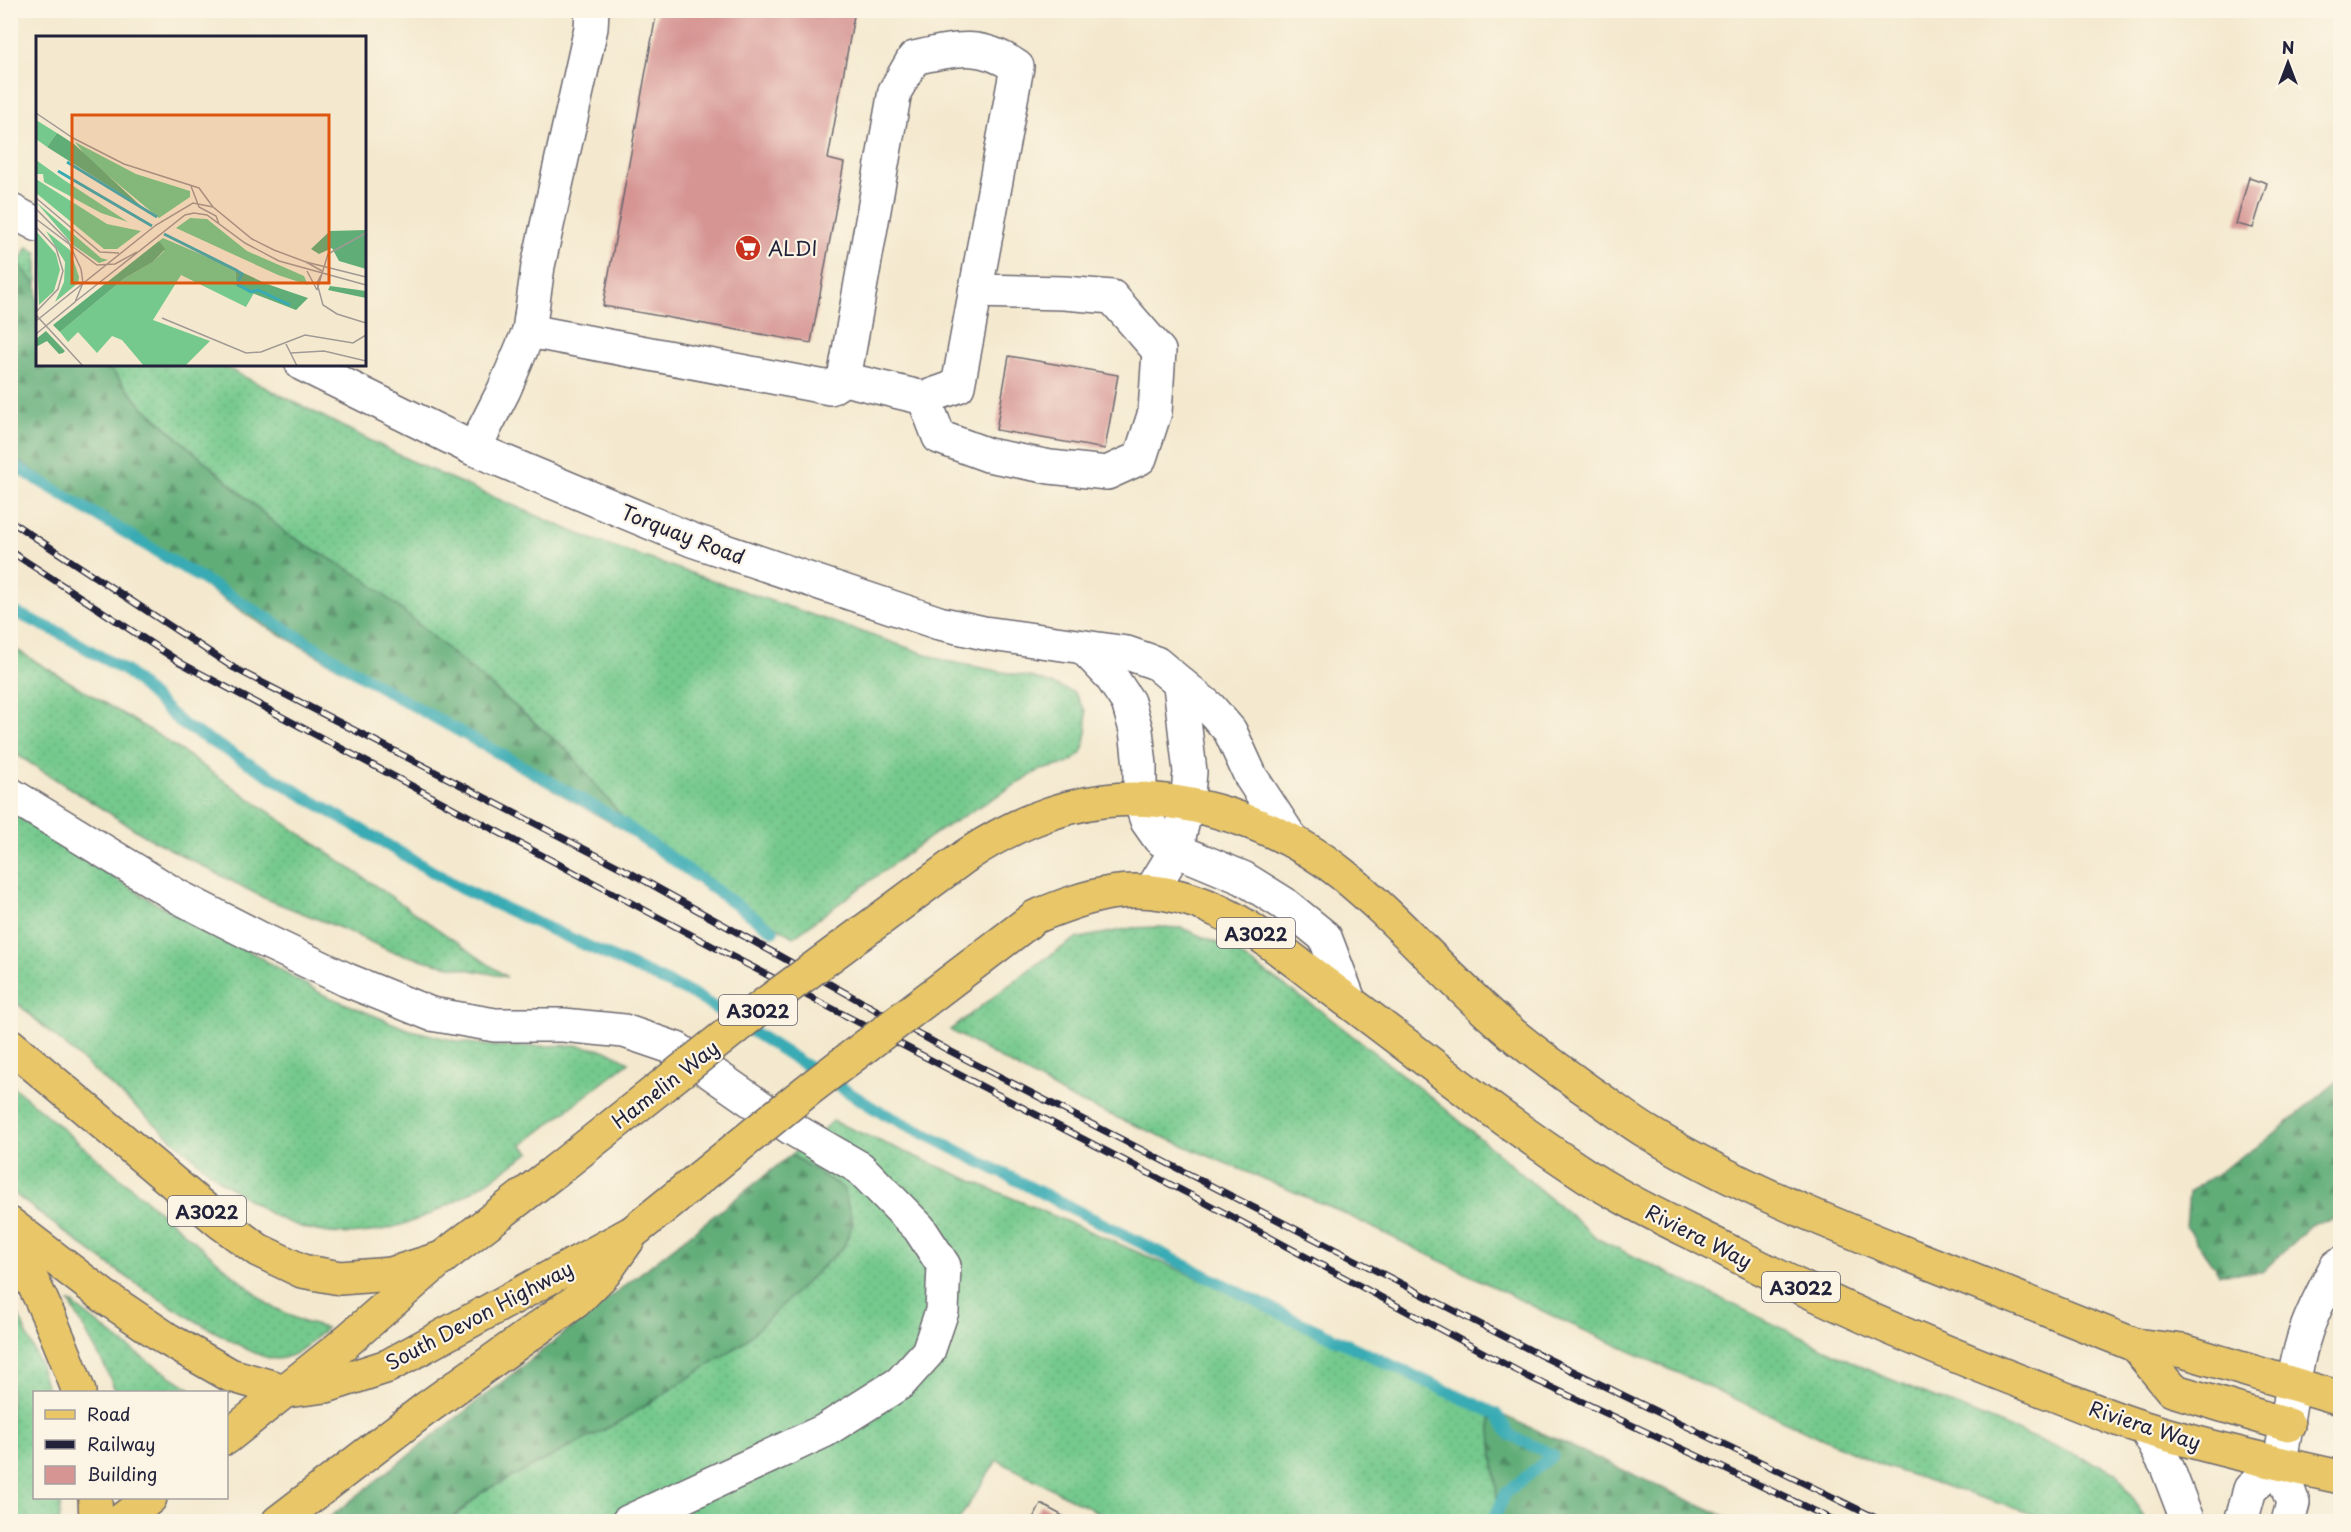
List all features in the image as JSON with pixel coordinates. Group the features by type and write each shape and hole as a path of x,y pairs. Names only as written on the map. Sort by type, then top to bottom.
{"main road":[{"name":"Hamelin Way","path":"228,1436 286,1391 442,1258 764,1005 967,855 991,839 1019,826 1075,806 1106,800 1140,800"},
{"name":"A3022","path":"1140,800 1187,804 1260,825 1292,840 1340,873 1395,922 1502,1026 1562,1072 1648,1133 1756,1190 1844,1229 2135,1345 2183,1351 2340,1398"},
{"name":"A3022","path":"278,1521 424,1410 576,1300 605,1272 633,1232 808,1090 1035,916 1080,898 1115,891 1151,891"},
{"name":"Riviera Way","path":"1151,891 1191,900 1231,916 1349,1000 1478,1101 1579,1171 1633,1202 1774,1275 1895,1331 1992,1371 2146,1429 2279,1464 2340,1477"},
{"name":"A3022","path":"10,1045 220,1222 266,1254 302,1271 340,1278 391,1274 442,1258"},
{"name":"South Devon Highway","path":"10,1224 105,1297 167,1339 230,1375 286,1391 326,1386 388,1366 633,1232"},
{"path":"10,1240 28,1271 80,1391"},
{"name":"A3022","path":"2135,1345 2172,1390 2288,1425"},
{"path":"95,1499 96,1521"},
{"path":"119,1521 147,1499"}],"street":[{"path":"474,448 504,390 529,331 538,266 591,28 592,10"},
{"path":"529,331 830,388 844,379 924,398 958,386 1017,66 999,54 958,48 914,58 895,91 844,379"},
{"path":"10,210 36,224"},
{"path":"924,398 939,437 987,455 1050,467 1107,473 1140,458 1155,412 1159,351 1112,297 1064,293 975,291"},
{"name":"Torquay Road","path":"306,366 474,448 692,540 939,623 984,633 1127,653 1156,663 1210,708 1230,730 1251,777 1292,840"},
{"path":"1083,647 1110,675 1128,702 1136,730 1140,765 1140,800 1147,821 1159,838 1176,850 1243,878 1283,903 1325,937 1349,1000"},
{"path":"1151,891 1176,850 1187,804 1190,772 1180,685"},
{"path":"10,794 179,897 347,980 431,1014 495,1025 563,1025 624,1031 676,1049 791,1128 860,1168 919,1228 944,1266 942,1311 928,1352 900,1383 824,1431 628,1521"},
{"path":"2288,1521 2293,1503 2279,1464 2288,1425 2293,1384 2306,1332 2317,1303 2336,1267 2340,1264"},
{"path":"2146,1429 2167,1467 2188,1521"},
{"path":"2241,1521 2250,1489 2279,1464"}],"green space":[{"path":"28,247 36,252 36,284 18,263"},
{"path":"11,258 36,284 36,366 108,366 142,406 287,534 365,579 569,752 640,839 253,619 11,455"},
{"path":"108,366 223,366 415,463 586,537 946,661 1034,678 1074,692 1086,712 1087,733 1082,753 1069,763 1038,771 934,834 793,937 640,839 569,752 365,579 287,534 142,406"},
{"path":"10,646 161,737 507,977 435,963 390,951 343,929 264,898 147,837 11,751"},
{"path":"10,812 157,904 249,951 322,994 407,1029 460,1042 504,1047 575,1045 608,1051 629,1062 522,1145 530,1152 447,1206 386,1229 355,1234 323,1232 290,1223 263,1209 219,1180 11,998"},
{"path":"1132,928 1182,928 1231,949 1321,1011 1442,1106 1598,1239 1873,1372 2117,1472 2146,1521 2054,1521 1883,1466 1557,1318 1335,1209 1070,1098 950,1030 1034,966 1075,939"},
{"path":"2340,1079 2340,1218 2311,1225 2262,1272 2219,1274 2186,1227 2189,1192 2264,1142"},
{"path":"10,1084 269,1305 303,1322 327,1328 304,1348 284,1358 277,1359 257,1354 141,1287 12,1192 10,1190"},
{"path":"833,1121 1284,1315 1489,1409 1499,1521 1114,1521 997,1460 958,1521 449,1522 482,1492 623,1420 743,1343 844,1246 853,1223 843,1189 791,1155"},
{"path":"791,1155 843,1188 853,1223 844,1246 743,1343 623,1420 482,1492 449,1521 325,1521"},
{"path":"11,1298 39,1362 48,1391 33,1391 33,1499 61,1499 59,1521 11,1521"},
{"path":"69,1301 137,1354 193,1391 116,1391"},
{"path":"1489,1409 1735,1521 1499,1521"}],"building":[{"path":"657,10 855,10 828,159 844,163 811,343 603,306"},
{"path":"2249,177 2267,183 2253,228 2236,224"},
{"path":"1009,356 1118,375 1105,449 996,430"},
{"path":"1041,1504 1074,1522 1032,1522"}],"waterway":[{"path":"10,463 396,696 615,818 773,931"},
{"path":"10,610 60,633 127,672 182,724 462,889 693,994 875,1109 1284,1315 1496,1414 1511,1436 1553,1455 1506,1493 1494,1518 1496,1522"}],"railway":[{"path":"10,521 234,668 629,872 946,1049 1538,1354 1884,1522"},
{"path":"10,551 181,663 731,956 1206,1203 1527,1376 1838,1522"}],"place":[{"name":"ALDI","path":"748,248"}]}
